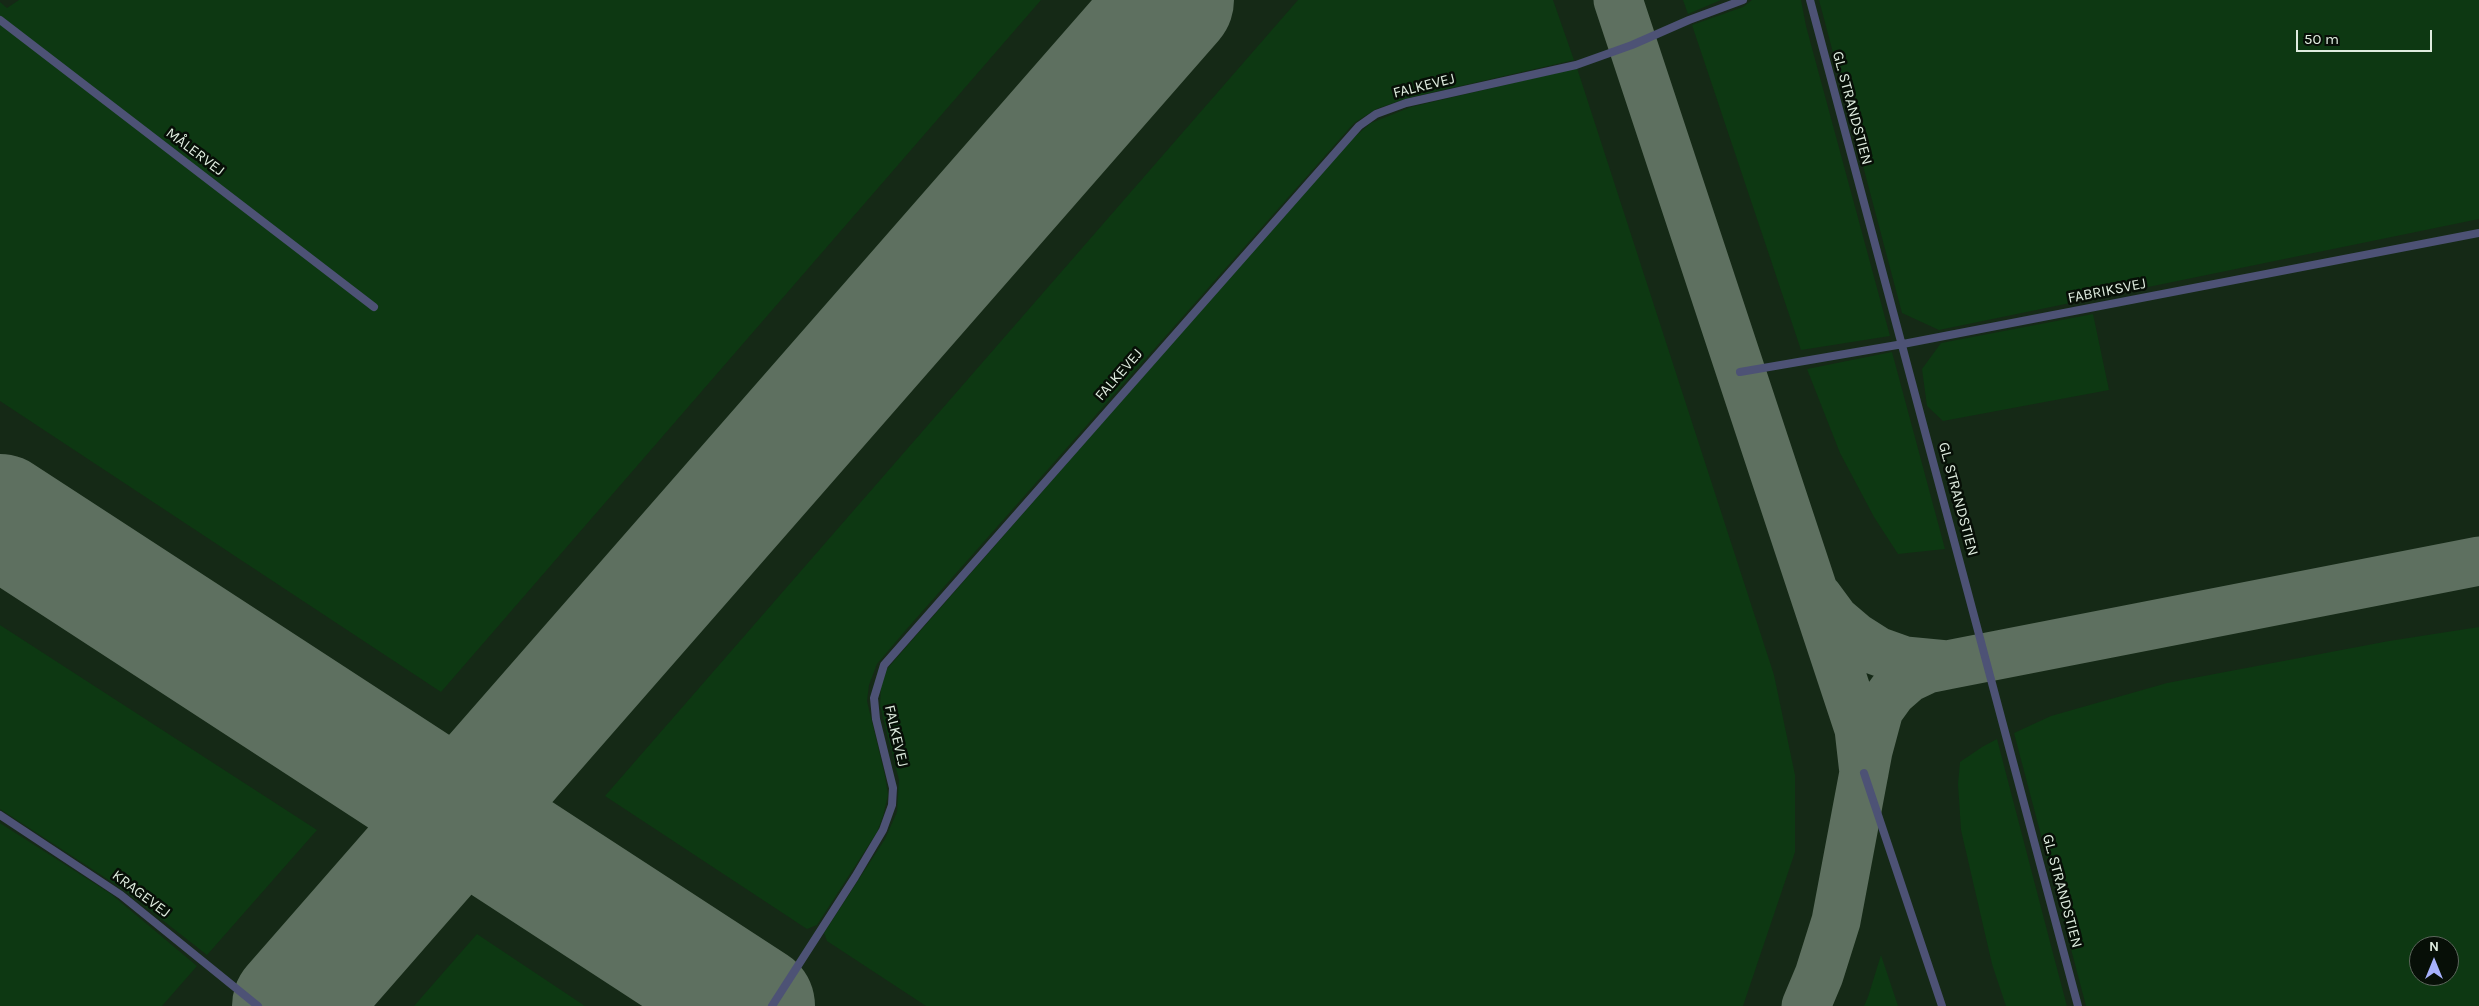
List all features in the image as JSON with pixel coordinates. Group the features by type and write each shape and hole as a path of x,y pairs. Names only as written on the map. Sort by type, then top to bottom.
{"lane":[{"name":"FALKEVEJ","path":"772,1006 855,877 883,830 892,805 893,788 876,719 874,698 876,683 884,664 1359,126 1376,114 1406,103 1576,65 1632,45 1689,20 1743,0"},
{"name":"GL. STRANDSTIEN","path":"1810,0 2078,1006"},
{"name":"MÅLERVEJ","path":"0,20 374,307"},
{"name":"FABRIKSVEJ","path":"1740,372 1903,344 2479,233"},
{"path":"1864,773 1942,1006"},
{"name":"KRAGEVEJ","path":"0,815 121,895 258,1006"}],"green space":[{"path":"19,0 1041,0 441,692 0,401 0,2 7,8"},
{"path":"1298,0 1553,0 1574,60 1408,98 1376,109 1354,123 905,631 877,664 869,685 867,701 888,795 883,816 877,832 817,925 807,929 605,796"},
{"path":"1683,0 1721,0 1688,14"},
{"path":"1752,0 1801,0 1806,26 1890,336 1801,350 1692,25 1743,7"},
{"path":"1819,0 2479,0 2479,219 1939,330 1902,313"},
{"path":"1577,68 1774,675 1795,775 1795,852 1743,1006 926,1006 827,941 824,933 885,839 897,812 899,780 880,706 881,687 887,669 1346,144 1371,123 1411,107"},
{"path":"2093,314 2109,390 1943,421 1927,406 1922,369 1941,343"},
{"path":"1892,352 1945,549 1898,554 1874,517 1840,453 1807,369"},
{"path":"0,625 317,830 207,955 124,890 0,809"},
{"path":"2479,627 2479,1006 2086,1006 2014,733 2051,716 2167,683 2389,641"},
{"path":"1997,739 2067,1006 2006,1006 1992,964 1961,830 1958,784 1960,762"},
{"path":"0,823 111,894 197,966 162,1006 0,1006"},
{"path":"477,934 585,1006 414,1006"},
{"path":"1881,955 1898,1006 1864,1006 1868,997"}],"taxiway":[{"path":"1618,0 1859,729 1864,773"},
{"path":"1818,597 1835,620 1855,637 1877,651 1905,661 1947,665 2479,561"},
{"path":"1806,1006 1819,975 1836,921 1868,751 1879,710 1892,692 1908,678 1927,669 1947,665"}],"runway":[{"path":"293,1006 1173,0"},
{"path":"0,515 754,1006"}]}
